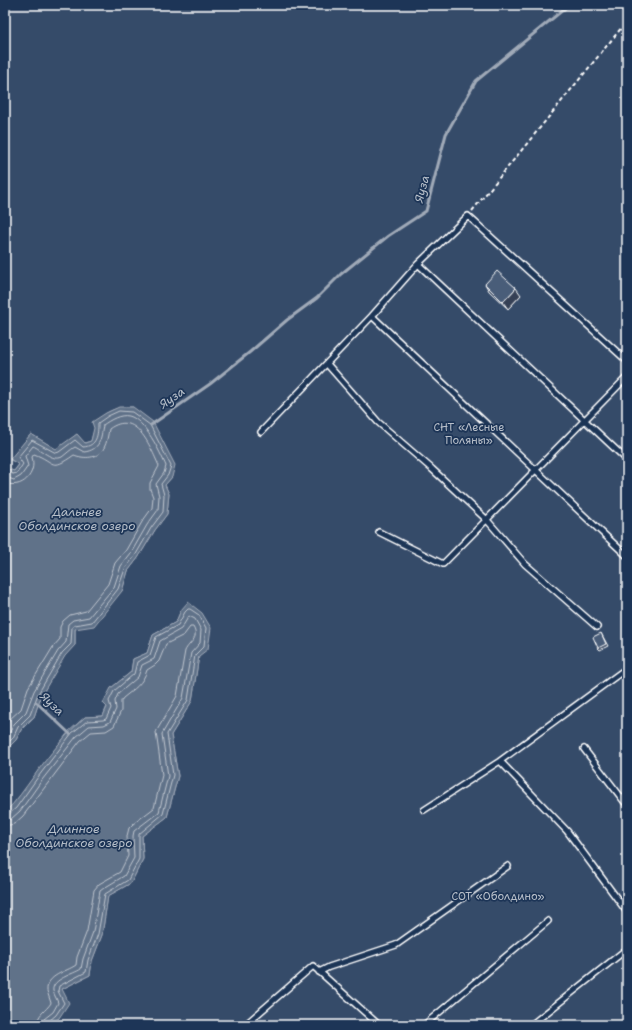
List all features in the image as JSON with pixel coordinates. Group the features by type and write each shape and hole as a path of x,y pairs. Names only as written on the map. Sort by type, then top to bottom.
{"lane":[{"path":"261,432 372,316 418,264 468,216 627,361"},
{"path":"418,264 627,460"},
{"path":"372,316 627,556"},
{"path":"327,364 378,422 487,520 525,564 597,626"},
{"path":"379,532 443,564 627,377"},
{"path":"424,810 500,761 627,668"},
{"path":"584,749 627,805"},
{"path":"500,761 567,832 627,912"},
{"path":"319,972 329,967 396,945 508,866"},
{"path":"424,1025 548,921"},
{"path":"531,1025 623,952"},
{"path":"245,1025 313,966 379,1025"}],"path":[{"path":"468,216 627,21"}],"green space":[{"path":"5,5 627,5 627,1025 50,1025 59,1018 62,989 90,975 92,961 102,935 108,896 131,883 143,859 142,836 167,817 178,776 171,735 192,701 199,655 181,610 176,622 153,635 147,653 133,659 131,672 111,688 103,716 85,717 69,731 13,805 5,812 5,749 8,752 10,746 16,740 21,730 34,717 41,696 65,655 75,645 75,629 122,591 128,571 167,514 169,494 165,485 172,477 133,407 124,407 105,414 100,419 91,441 84,443 77,434 57,450 31,434 10,460 19,464 14,471 5,468"}],"water":[{"name":"Дальнее Оболдинское озеро","path":"119,407 133,407 153,422 175,465 172,477 165,485 169,494 167,514 128,571 122,591 94,626 75,629 75,645 65,656 41,696 34,717 26,723 16,740 10,746 9,753 5,749 5,468 14,471 19,465 10,459 31,434 56,449 77,434 85,443 91,441 94,428 92,422"},
{"name":"Длинное Оболдинское озеро","path":"188,602 202,613 211,628 208,649 199,656 192,701 171,735 178,776 167,817 142,836 143,859 131,883 108,896 102,935 92,961 90,975 62,989 69,1003 59,1018 50,1025 5,1025 5,812 17,799 64,738 85,717 103,716 107,707 103,703 111,688 131,672 133,659 147,653 153,635 176,622 181,610"}],"building":[{"path":"497,271 516,288 503,302 485,284"},
{"path":"601,633 606,644 598,648 593,637"}],"waterway":[{"name":"Яуза","path":"151,425 210,384 287,320 317,298 341,274 388,236 426,211 446,134 476,81 569,5"},
{"name":"Яуза","path":"36,702 70,734"}],"park label":[{"name":"СНТ «Лесные Поляны»","path":"469,433"},
{"name":"СОТ «Оболдино»","path":"498,896"}]}
